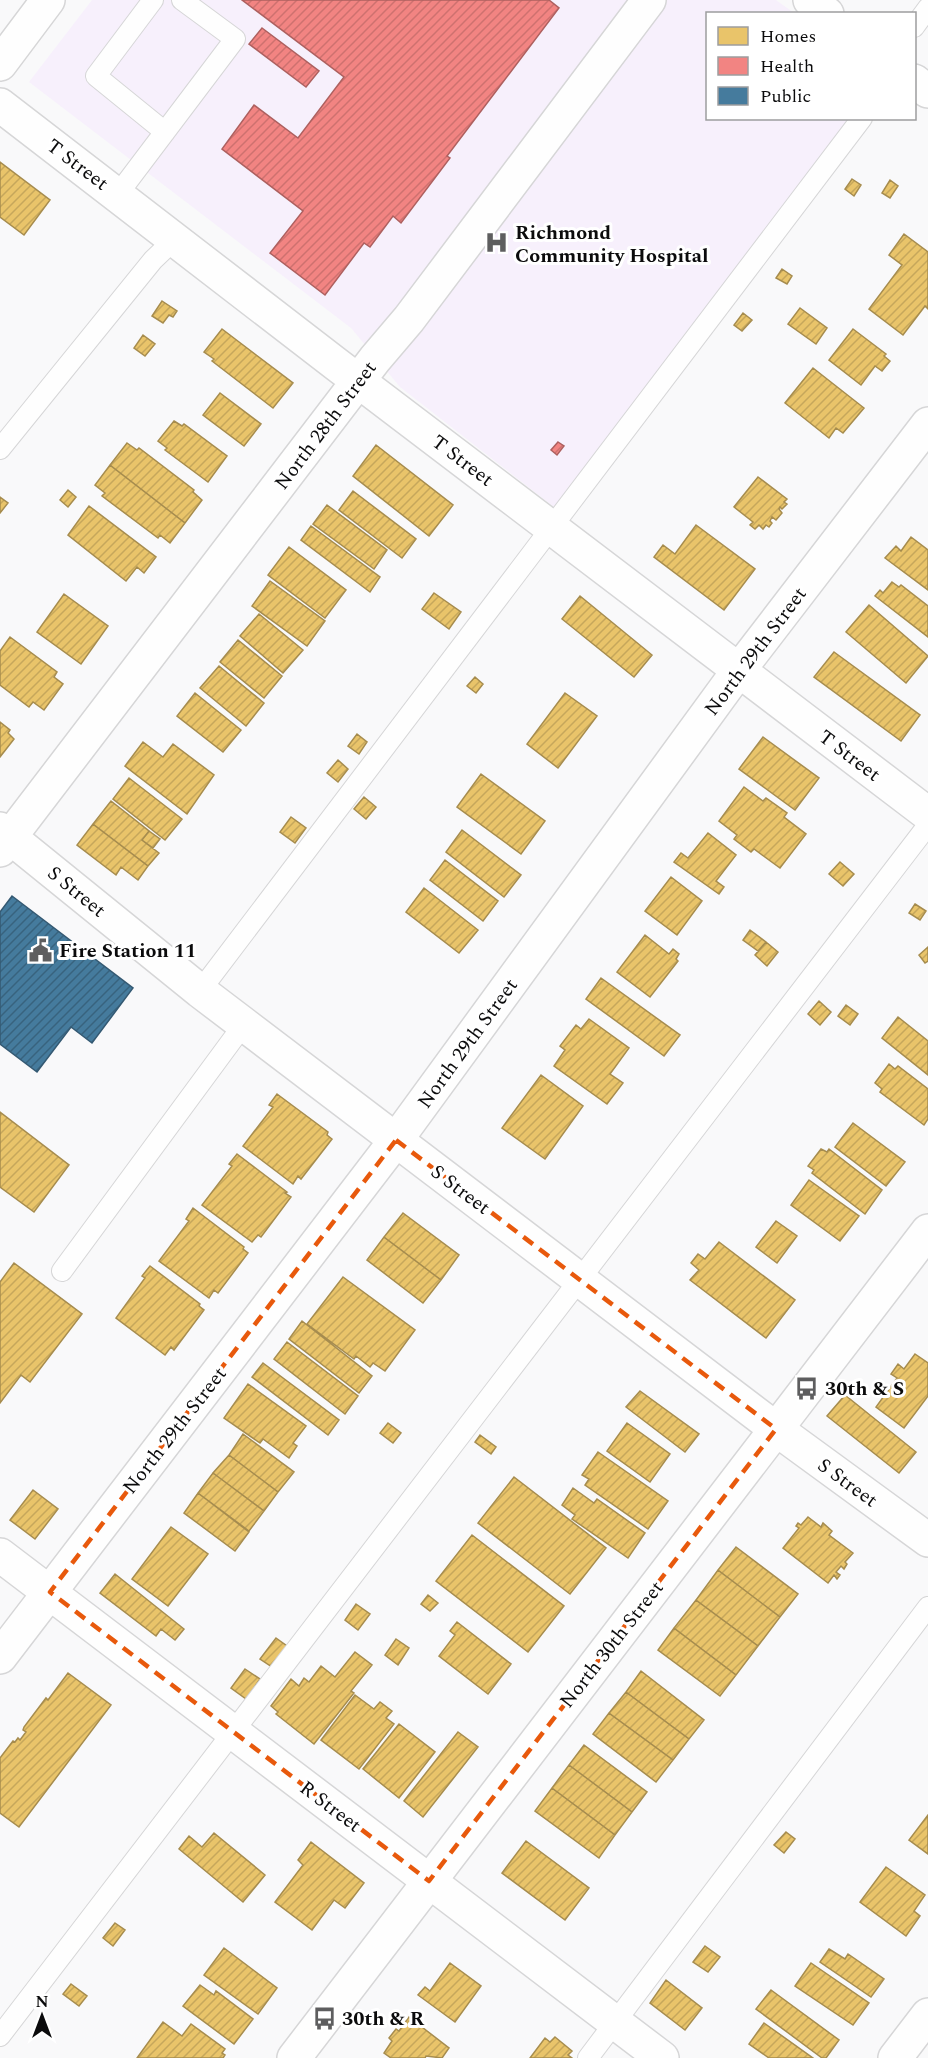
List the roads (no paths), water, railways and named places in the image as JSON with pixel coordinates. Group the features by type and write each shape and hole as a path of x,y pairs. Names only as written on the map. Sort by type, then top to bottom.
{"street":[{"path":"0,64 48,0"},
{"name":"North 28th Street","path":"4,839 409,319 649,0"},
{"path":"810,0 825,12"},
{"path":"916,82 928,91"},
{"name":"T Street","path":"0,105 928,814"},
{"name":"North 29th Street","path":"0,1657 396,1140 739,670 928,424"},
{"name":"S Street","path":"4,839 776,1429 928,1540"},
{"name":"North 30th Street","path":"294,2058 928,1231"},
{"name":"R Street","path":"0,1555 662,2058"},
{"path":"895,2058 928,2015"}],"lane":[{"path":"118,194 235,39 182,0"},
{"path":"148,2 96,76 165,132"},
{"path":"916,26 928,8"},
{"path":"200,991 860,120"},
{"path":"0,449 153,260 175,239"},
{"path":"0,2036 928,825"},
{"path":"62,1271 244,1024"},
{"path":"588,2058 928,1607"}],"place":[{"name":"Richmond Community Hospital","path":"497,243"},
{"name":"Fire Station 11","path":"41,950"},
{"name":"30th & S","path":"807,1388"},
{"name":"30th & R","path":"324,2018"}]}
